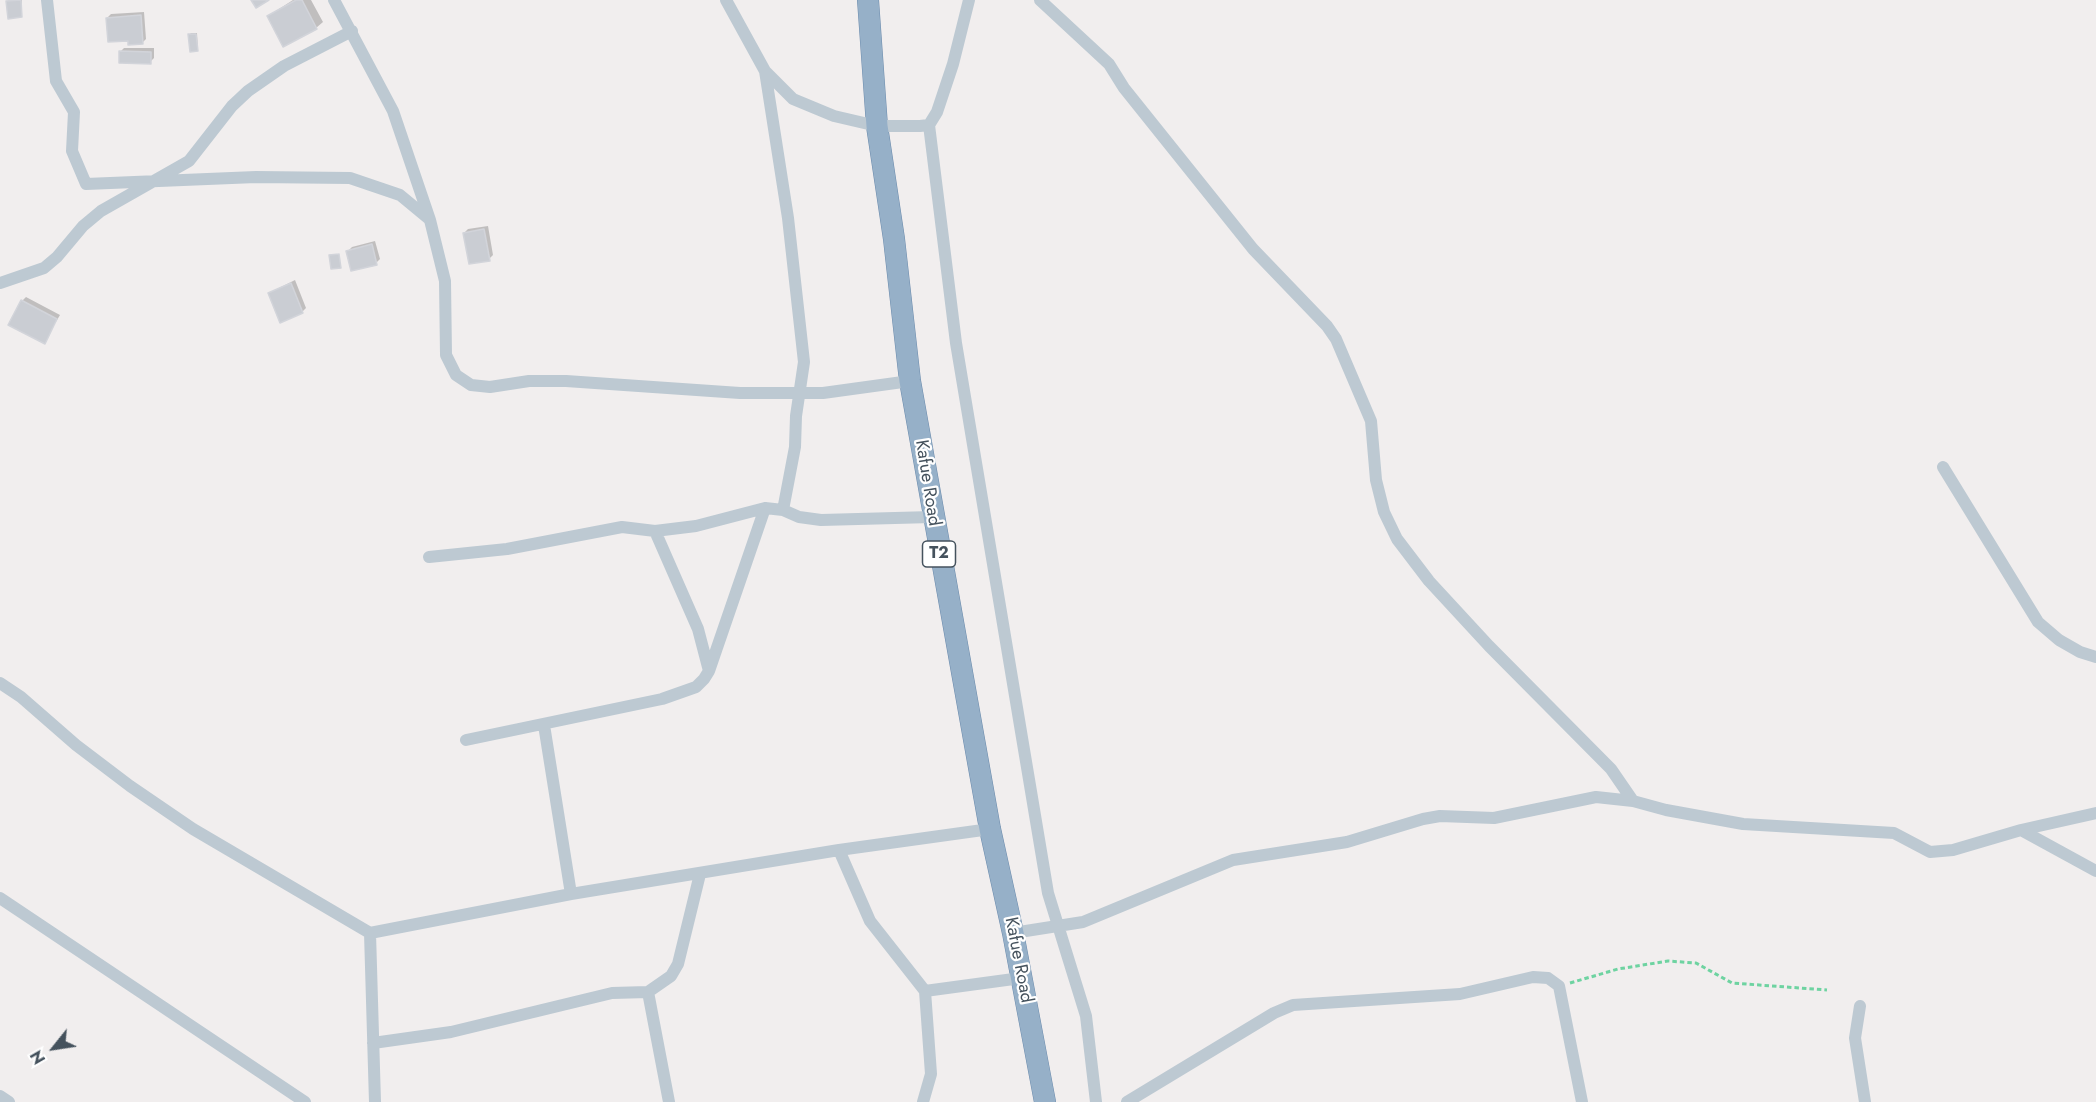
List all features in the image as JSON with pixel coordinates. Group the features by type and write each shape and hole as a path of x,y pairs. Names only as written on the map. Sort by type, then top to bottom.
{"highway":[{"name":"Kafue Road","path":"868,0 877,126 894,239 910,381 932,517 990,829 1013,933 1045,1102"}],"street":[{"path":"47,0 56,81 74,112 72,152 86,184 151,180 350,178 400,195 430,220"},
{"path":"334,0 393,111 430,220 445,281 446,355 456,375 471,385 490,387 529,381 566,381 740,393 800,393 851,390 910,381"},
{"path":"726,0 765,71 793,99 834,116 877,126 929,125"},
{"path":"969,0 953,64 937,112 929,125 945,269 1048,892 1086,1016 1096,1102"},
{"path":"1040,0 1109,64 1124,88 1253,249 1327,326 1336,339 1371,421 1376,480 1384,512 1397,539 1429,581 1489,646 1611,769 1633,801"},
{"path":"0,283 44,268 57,257 82,226 101,211 151,180 189,161 232,106 267,77 352,31"},
{"path":"765,71 792,254 804,362 795,447 783,510"},
{"path":"1943,467 2038,622 2059,640 2080,652 2096,657"},
{"path":"429,557 507,549 622,527 655,531 696,526 765,508 783,510 799,517 821,520 932,517"},
{"path":"466,740 681,694 696,687 709,671 765,508"},
{"path":"655,531 695,621 709,671"},
{"path":"0,683 139,792 194,829 370,933 571,894 839,850 990,829"},
{"path":"544,725 571,894"},
{"path":"1013,933 1058,926 1109,912 1233,860 1347,842 1440,816 1494,818 1596,796 1633,801 1743,824 1894,832 1930,852 1953,850 2021,830 2096,813"},
{"path":"2021,830 2096,871"},
{"path":"839,850 870,921 925,991 931,1074 922,1102"},
{"path":"373,1043 451,1032 612,993 648,992 671,976 678,964 700,874"},
{"path":"0,897 305,1102"},
{"path":"370,933 375,1102"},
{"path":"1127,1102 1274,1013 1293,1005 1460,994 1533,977 1548,978 1559,986 1582,1102"},
{"path":"925,991 1021,978"},
{"path":"648,992 669,1102"},
{"path":"1860,1006 1855,1038 1865,1102"},
{"path":"0,1096 9,1102"}],"path":[{"path":"1559,986 1618,969 1668,962 1696,963 1732,983 1827,990"}],"building":[{"path":"21,0 22,17 8,19 6,1"},
{"path":"251,0 269,0 256,8"},
{"path":"296,0 302,0 317,29 283,47 267,16"},
{"path":"141,15 143,44 128,45 128,41 108,42 106,18"},
{"path":"188,34 196,34 198,51 190,52"},
{"path":"119,51 151,52 151,64 119,63"},
{"path":"484,229 490,261 469,264 463,233"},
{"path":"372,244 377,265 351,271 346,251"},
{"path":"339,254 341,268 331,269 329,255"},
{"path":"291,283 303,313 280,323 268,293"},
{"path":"21,300 57,319 45,344 8,325"}]}
